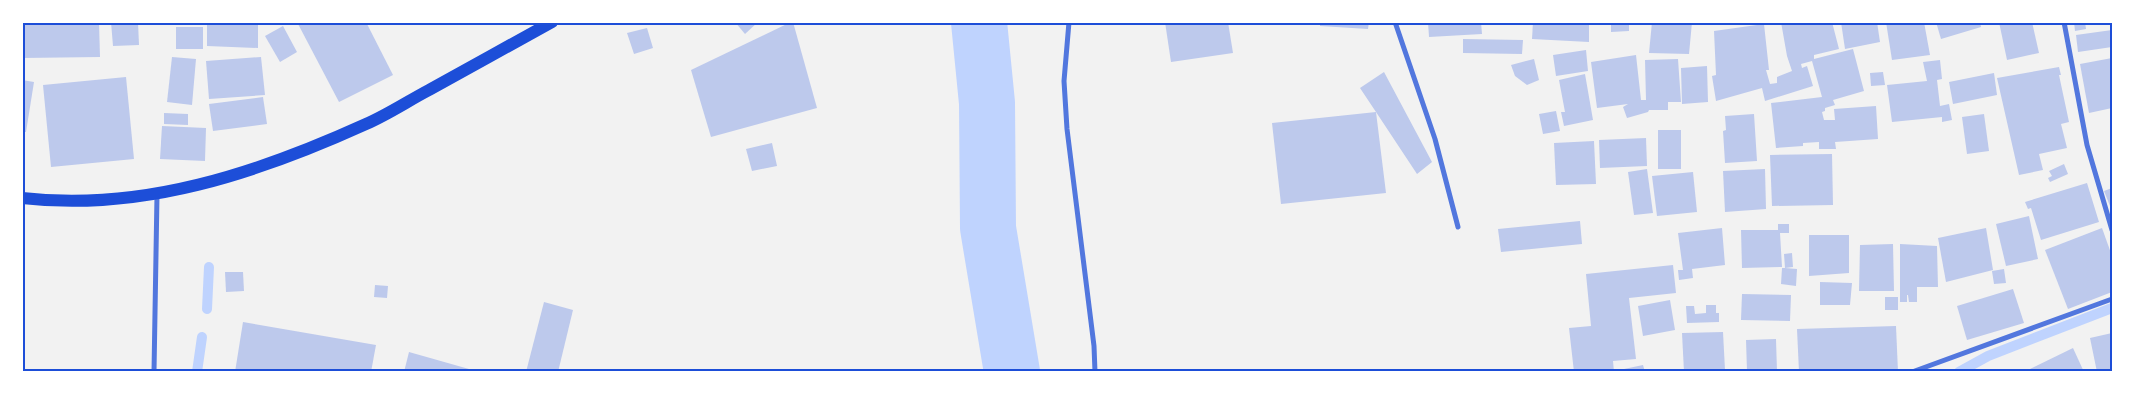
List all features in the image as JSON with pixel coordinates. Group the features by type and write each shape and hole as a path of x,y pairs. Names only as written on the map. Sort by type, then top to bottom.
{"main road":[{"path":"22,198 54,202 107,201 213,183 266,165 367,124 552,22"}],"street":[{"path":"1069,22 1064,81 1067,129 1094,346 1094,372"},
{"path":"1394,22 1435,139 1458,227"},
{"path":"2064,22 2087,145 2112,230"},
{"path":"154,372 157,194"},
{"path":"1912,372 2112,299"}],"building":[{"path":"22,22 99,22 100,57 22,58"},
{"path":"111,22 138,22 139,45 113,46"},
{"path":"162,22 176,22 176,24 162,25"},
{"path":"207,22 258,22 258,48 207,46"},
{"path":"297,22 366,22 393,75 339,102"},
{"path":"735,22 758,22 745,34"},
{"path":"793,22 817,108 711,137 691,70"},
{"path":"1165,22 1228,22 1233,53 1171,62"},
{"path":"1320,22 1369,22 1368,29 1320,26"},
{"path":"1428,22 1481,22 1482,34 1429,37"},
{"path":"1533,22 1589,22 1589,42 1532,39"},
{"path":"1611,22 1629,22 1629,31 1611,32"},
{"path":"1652,22 1692,22 1689,54 1649,53"},
{"path":"1781,22 1832,22 1839,49 1814,55 1814,59 1853,49 1864,91 1833,100 1835,105 1825,108 1825,111 1822,112 1824,120 1835,120 1834,109 1876,106 1878,139 1835,142 1836,149 1819,149 1819,142 1803,143 1803,146 1776,148 1771,103 1822,97 1812,61 1801,64 1802,68 1807,66 1813,86 1765,101 1762,88 1716,101 1712,76 1716,75 1714,31 1764,24 1769,70 1766,70 1770,84 1777,83 1777,77 1792,71 1787,56"},
{"path":"1841,22 1877,22 1880,42 1845,49"},
{"path":"1886,22 1924,22 1930,55 1892,60"},
{"path":"1936,22 1980,22 1981,27 1941,39"},
{"path":"1999,22 2032,22 2039,53 2007,60"},
{"path":"2074,22 2085,22 2086,29 2075,31"},
{"path":"283,26 297,52 280,62 265,36"},
{"path":"176,27 203,27 203,49 176,49"},
{"path":"647,28 653,48 634,54 627,33"},
{"path":"2112,30 2112,47 2078,52 2076,35"},
{"path":"1463,39 1523,40 1522,54 1463,53"},
{"path":"1586,50 1588,71 1556,76 1553,55"},
{"path":"1636,55 1641,100 1646,100 1645,60 1678,59 1681,102 1668,102 1668,110 1649,110 1648,112 1627,118 1623,107 1628,104 1597,108 1591,62"},
{"path":"172,57 196,59 192,105 167,102"},
{"path":"261,57 265,95 209,99 206,61"},
{"path":"2112,58 2112,108 2089,113 2080,64"},
{"path":"1534,59 1539,80 1527,85 1515,76 1511,65"},
{"path":"1940,60 1942,79 1937,80 1940,106 1949,104 1952,120 1942,122 1942,117 1892,122 1887,85 1927,81 1923,62"},
{"path":"1707,66 1708,102 1682,104 1681,68"},
{"path":"2059,67 2069,122 2061,124 2067,148 2039,154 2043,170 2019,175 1997,78"},
{"path":"1384,72 1432,162 1417,174 1360,88"},
{"path":"1883,72 1885,85 1871,86 1870,73"},
{"path":"1994,73 1997,95 1953,104 1949,82"},
{"path":"1585,74 1593,120 1564,126 1561,112 1565,112 1559,80"},
{"path":"126,77 134,159 51,167 43,85"},
{"path":"22,80 34,82 26,132 22,132"},
{"path":"263,97 267,124 213,131 209,104"},
{"path":"1556,111 1560,131 1543,134 1539,114"},
{"path":"1376,112 1386,193 1281,204 1272,123"},
{"path":"164,113 188,114 188,125 164,124"},
{"path":"1754,114 1757,161 1725,163 1723,131 1726,130 1725,116"},
{"path":"1984,114 1989,151 1967,154 1962,117"},
{"path":"162,126 206,128 205,161 160,159"},
{"path":"1658,130 1681,130 1681,169 1658,169"},
{"path":"1646,138 1647,166 1600,168 1599,140"},
{"path":"1594,141 1596,184 1556,185 1554,143"},
{"path":"772,143 777,166 752,171 746,149"},
{"path":"1832,154 1833,205 1772,206 1770,155"},
{"path":"2064,164 2068,174 2050,182 2048,178 2052,176 2049,171"},
{"path":"1647,169 1653,213 1634,215 1628,172"},
{"path":"1765,169 1766,209 1725,212 1723,171"},
{"path":"1693,172 1697,212 1657,216 1652,176"},
{"path":"2087,183 2099,222 2041,240 2031,208 2028,209 2025,202"},
{"path":"2112,188 2112,211 2104,191"},
{"path":"2029,216 2038,259 2006,266 1996,224"},
{"path":"1580,221 1582,244 1501,252 1498,229"},
{"path":"1778,224 1789,224 1789,233 1780,233 1782,267 1742,268 1741,230 1778,230"},
{"path":"1722,228 1725,265 1692,269 1693,278 1679,280 1678,270 1683,270 1678,233"},
{"path":"1986,228 1993,270 1946,282 1938,238"},
{"path":"2102,228 2112,256 2112,292 2068,309 2045,250"},
{"path":"1809,235 1849,235 1849,273 1809,276"},
{"path":"1893,244 1894,291 1859,291 1860,245"},
{"path":"1900,244 1937,246 1938,287 1917,287 1917,302 1909,302 1907,295 1907,302 1900,302"},
{"path":"1792,253 1793,267 1785,268 1784,254"},
{"path":"1673,265 1676,293 1629,298 1636,359 1613,361 1614,372 1574,372 1569,328 1591,326 1586,274"},
{"path":"1782,268 1797,269 1796,286 1781,284"},
{"path":"2004,269 2006,283 1994,284 1992,271"},
{"path":"225,272 243,272 244,291 226,292"},
{"path":"1820,282 1852,283 1850,305 1820,305"},
{"path":"375,285 388,286 387,298 374,297"},
{"path":"2013,289 2024,323 1967,340 1957,306"},
{"path":"1742,294 1791,295 1790,321 1741,320"},
{"path":"1885,297 1898,297 1898,310 1885,310"},
{"path":"1670,300 1675,330 1643,336 1638,306"},
{"path":"544,302 573,310 558,372 526,372"},
{"path":"1706,305 1716,305 1716,313 1719,313 1719,322 1687,323 1686,306 1694,306 1695,314 1706,313"},
{"path":"243,322 376,345 371,372 235,372"},
{"path":"1896,326 1898,372 1799,372 1797,329"},
{"path":"1723,332 1725,370 1684,372 1682,333"},
{"path":"2112,333 2112,372 2097,372 2090,338"},
{"path":"1776,339 1777,372 1747,372 1746,340"},
{"path":"2073,348 2084,372 2024,372"},
{"path":"409,352 476,371 476,372 404,372"},
{"path":"1643,365 1645,372 1625,372 1624,369"}],"waterway":[{"path":"979,22 987,103 988,228 1012,372"},
{"path":"207,309 209,267"},
{"path":"1959,372 1988,356 2112,308"},
{"path":"197,372 202,337"}]}
